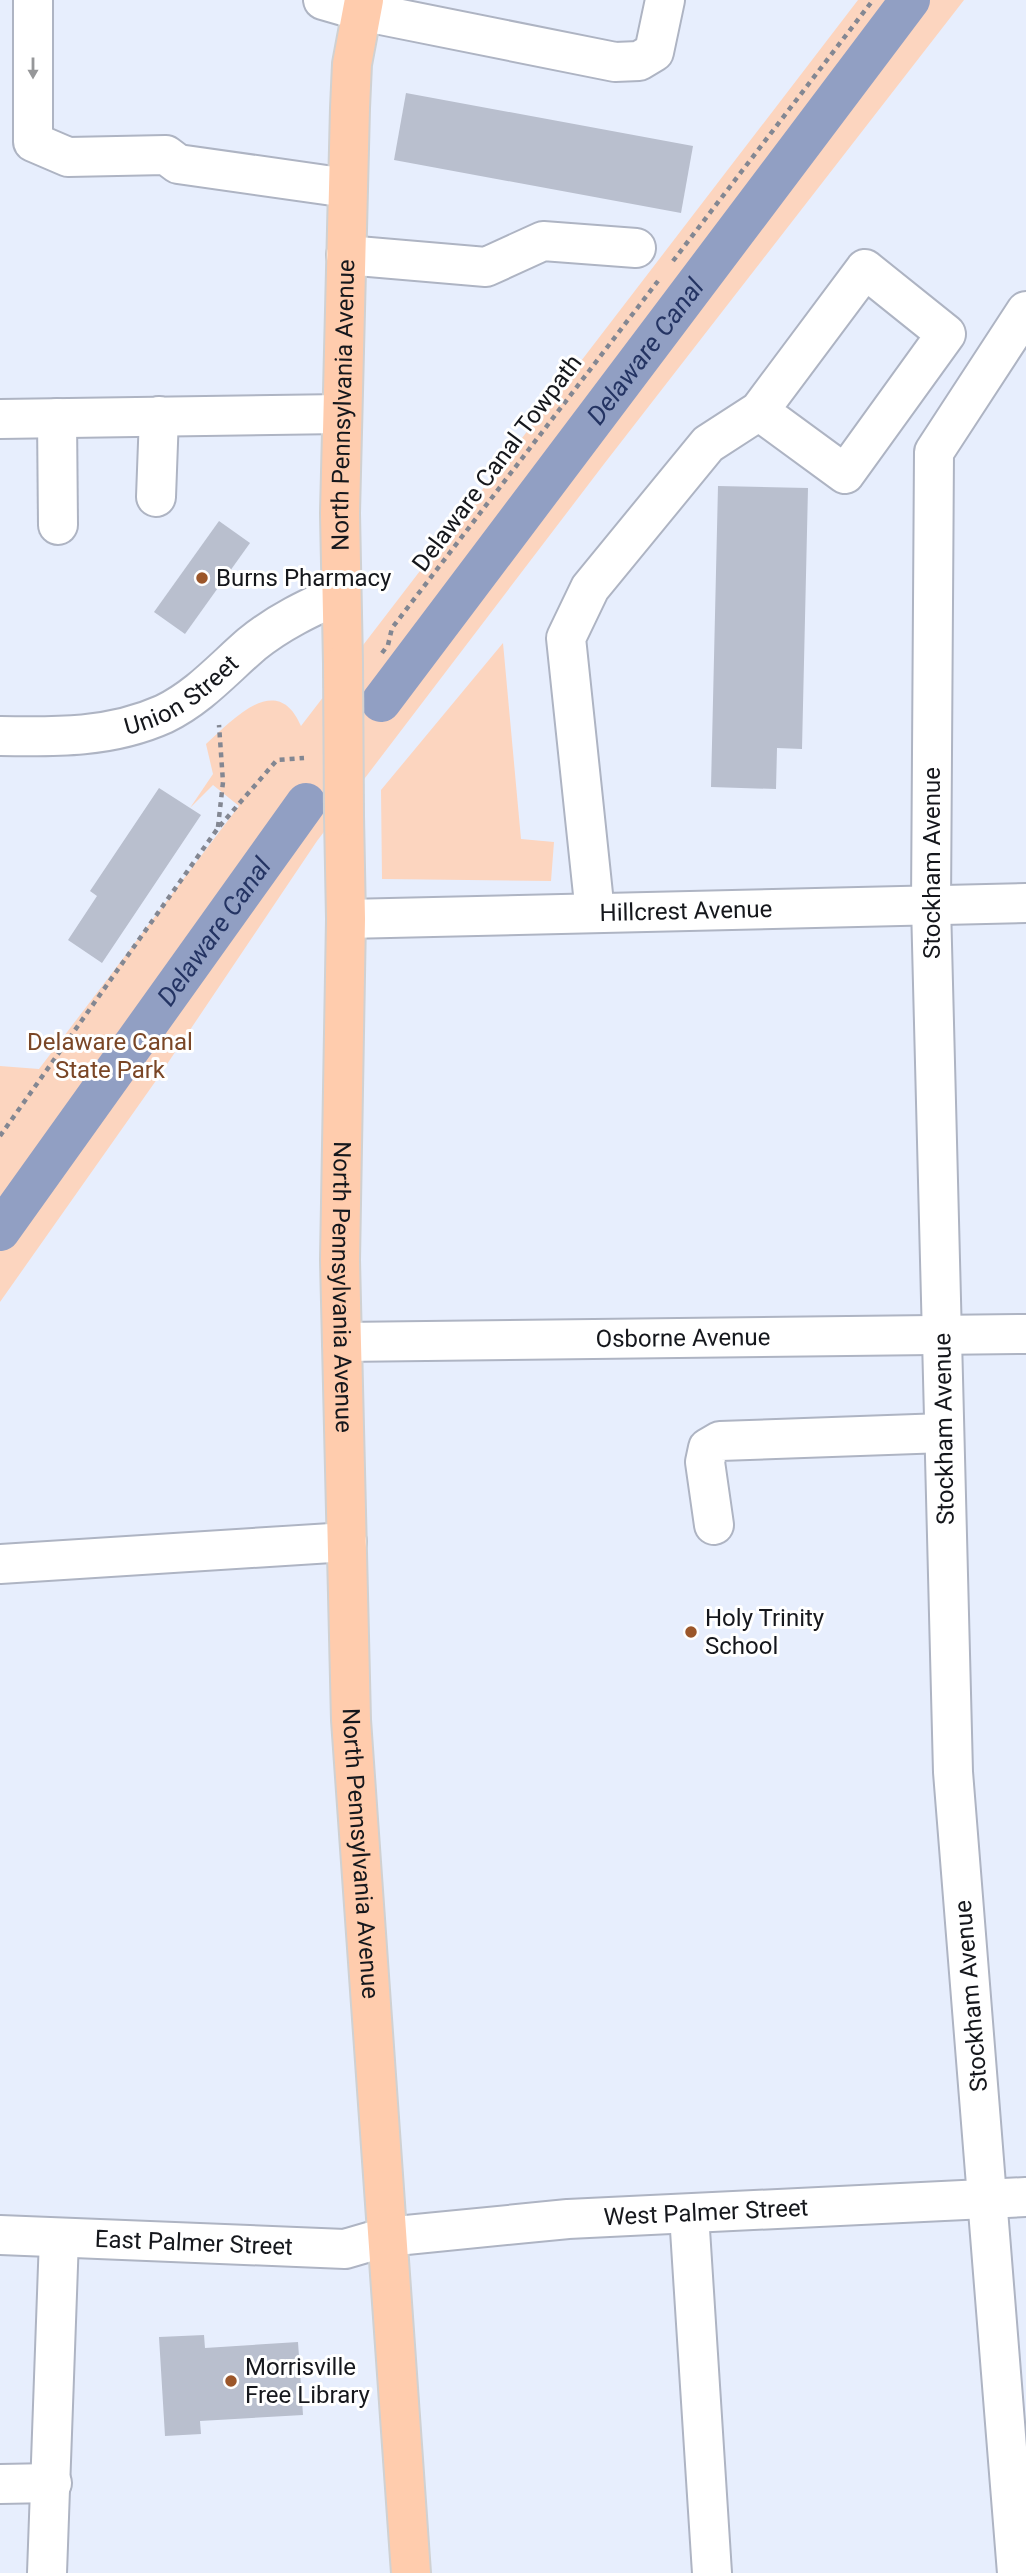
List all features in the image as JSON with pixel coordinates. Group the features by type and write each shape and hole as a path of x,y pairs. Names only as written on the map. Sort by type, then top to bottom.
{"main road":[{"name":"North Pennsylvania Avenue","path":"363,6 352,64 342,414 340,594 346,919 340,1260 351,1720 411,2573"}],"street":[{"path":"33,0 33,142 68,156 166,155 178,164 347,188"},
{"path":"323,0 363,6 615,62 639,61 654,52 665,0"},
{"path":"346,255 486,267 543,241 636,248"},
{"path":"595,913 566,639 590,588 708,444 759,411 865,269 946,334 845,474 759,411"},
{"name":"Stockham Avenue","path":"1017,2573 953,1772 931,905 934,452 1026,311"},
{"path":"0,419 342,414"},
{"path":"156,497 159,416"},
{"path":"58,418 58,525"},
{"name":"Union Street","path":"0,736 74,737 121,730 164,714 205,688 253,644 293,615 340,594"},
{"name":"Hillcrest Avenue","path":"346,919 1026,903"},
{"name":"Osborne Avenue","path":"342,1342 1026,1334"},
{"path":"714,1525 705,1462 708,1448 720,1441 944,1433"},
{"path":"0,1563 346,1542"},
{"name":"West Palmer Street","path":"386,2237 568,2219 1026,2197"},
{"path":"690,2214 712,2573"},
{"name":"East Palmer Street","path":"0,2235 345,2249 386,2237"},
{"path":"47,2573 59,2238"},
{"path":"0,2484 52,2483"}],"path":[{"path":"671,264 873,0"},
{"name":"Delaware Canal Towpath","path":"380,655 388,645 392,628 662,275"},
{"path":"218,828 223,782 219,725"},
{"path":"0,1136 218,828 277,761 303,760 311,749"}],"green space":[{"name":"Delaware Canal State Park","path":"858,0 964,0 604,464 317,841 155,1082 0,1302 0,1066 39,1069 239,806 213,785 190,808 213,774 206,744 242,713 268,701 280,702 291,710 301,726"},
{"path":"503,643 521,839 554,842 551,881 382,879 381,790"}],"building":[{"path":"406,93 693,146 681,213 394,160"},
{"path":"718,486 808,488 802,749 777,748 776,789 711,787"},
{"name":"Burns Pharmacy","path":"219,521 250,543 185,634 154,612"},
{"path":"159,788 201,815 102,963 68,940 97,896 90,891"},
{"name":"Morrisville Free Library","path":"204,2335 205,2348 298,2342 303,2415 200,2421 201,2434 165,2436 159,2337"}],"waterway":[{"name":"Delaware Canal","path":"381,702 910,0"},
{"name":"Delaware Canal","path":"0,1231 306,803"}],"place":[{"name":"Burns Pharmacy","path":"202,578"},
{"name":"Holy Trinity School","path":"691,1632"},
{"name":"Morrisville Free Library","path":"231,2381"}]}
